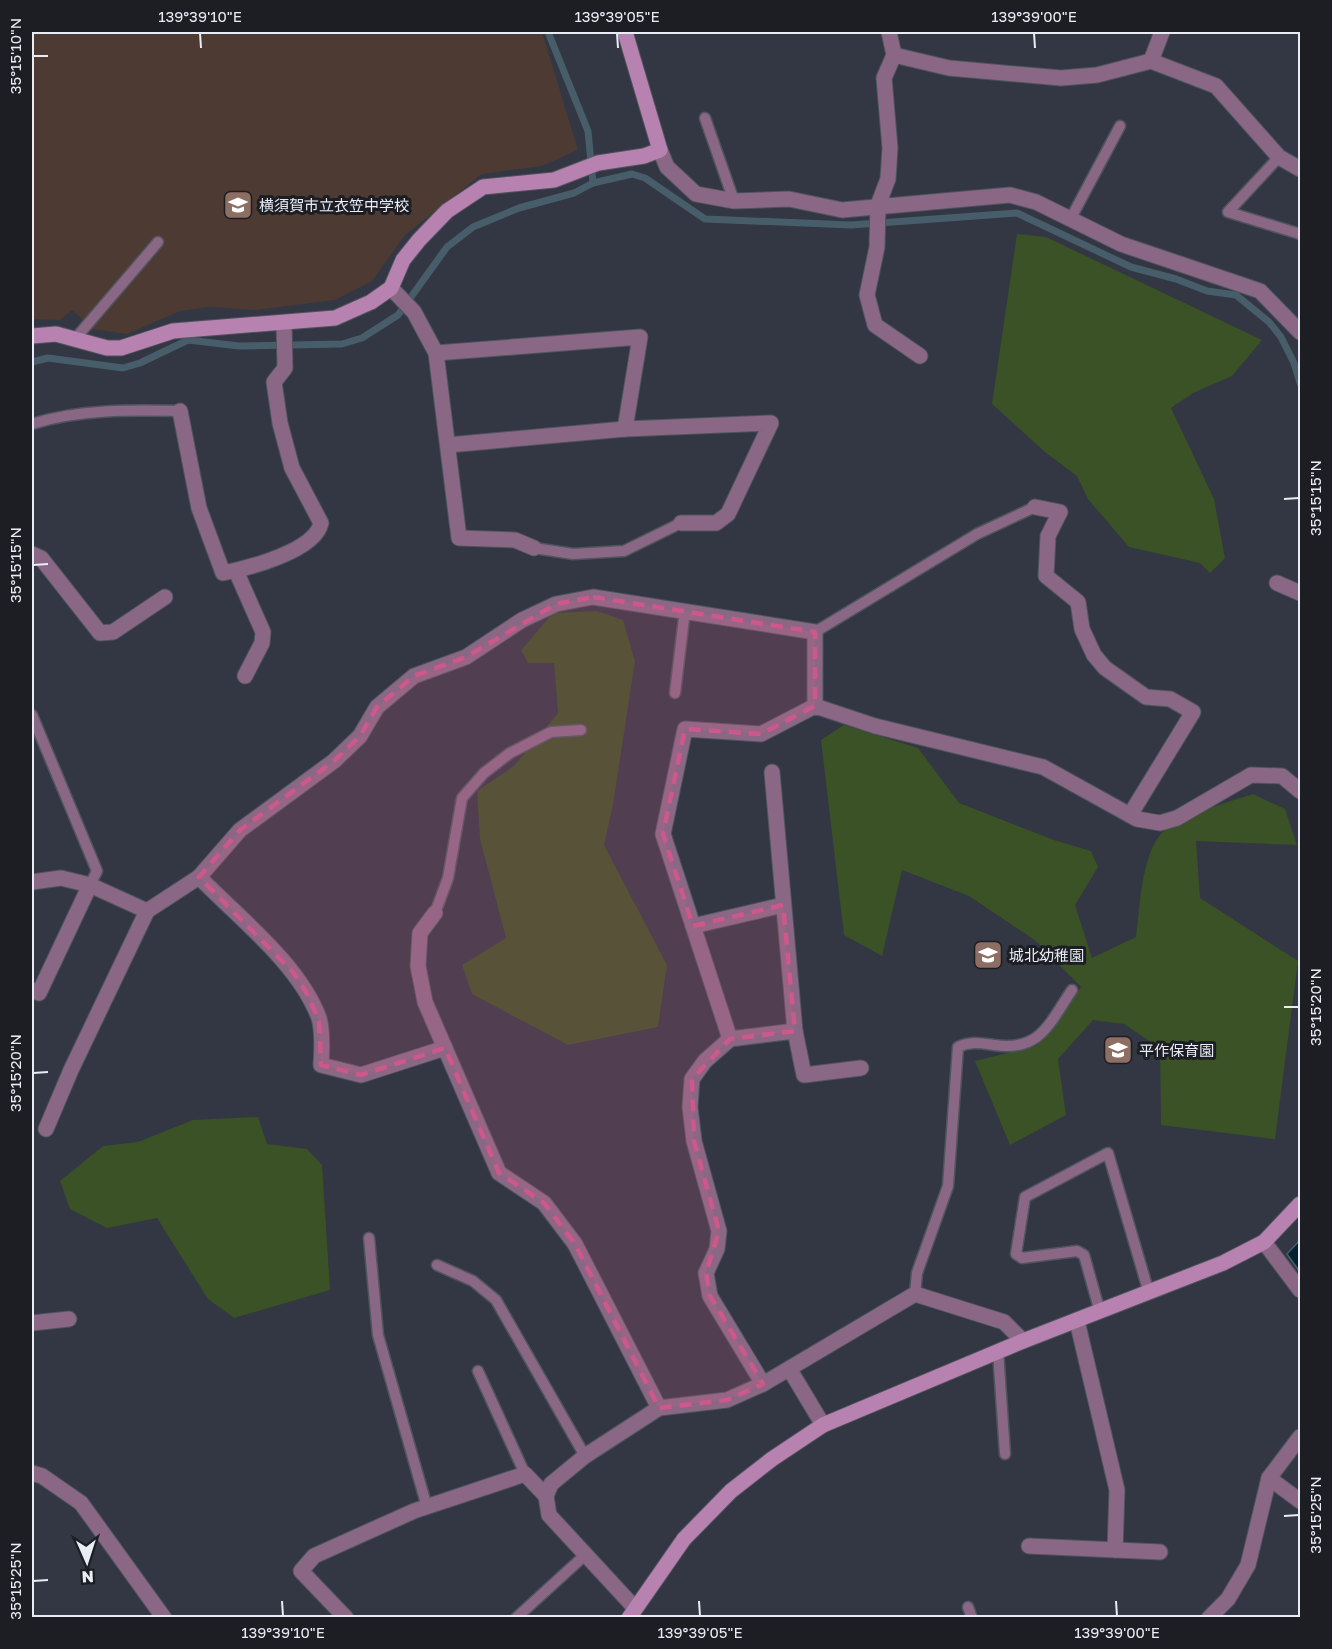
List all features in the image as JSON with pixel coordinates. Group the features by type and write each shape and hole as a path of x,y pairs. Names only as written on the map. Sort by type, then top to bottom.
{"street":[{"path":"625,32 667,167 696,194 734,201 789,199 842,210 1010,195 1036,201 1121,244 1260,291 1300,332"},
{"path":"889,32 894,55 884,78 890,148 888,179 878,205 878,247 867,295 869,312 875,325 920,356"},
{"path":"1151,61 1162,32"},
{"path":"894,55 949,68 1061,78 1097,75 1151,61 1216,86 1279,157 1300,169"},
{"path":"32,336 56,334 107,348 121,348 173,331 285,337 371,302 391,288 403,260 419,240 447,211 483,187 554,180 598,163 644,156 660,150"},
{"path":"391,288 414,312 436,353 459,538 515,540 534,548"},
{"path":"180,411 199,508 223,573 280,556 305,542 320,530 321,523 292,468 280,423 274,382 285,368 285,337"},
{"path":"436,353 640,337 625,429"},
{"path":"448,445 625,429 771,423 729,514 716,524 681,524"},
{"path":"1035,507 1060,512 1048,536 1046,576 1078,602 1082,629 1094,655 1105,668 1146,697 1170,699 1193,712 1130,815"},
{"path":"32,554 41,558 100,633 113,632 165,597"},
{"path":"236,571 263,632 262,643 245,676"},
{"path":"1277,583 1300,592"},
{"path":"46,1130 71,1070 147,911 199,877 240,830 334,761 360,736 377,707 414,676 465,657 522,620 556,604 593,597 685,610 814,633 815,706"},
{"path":"730,1040 663,834 685,729 761,734 815,706 875,726 1043,767 1137,819 1160,823 1177,818 1251,775 1282,776 1300,791"},
{"path":"772,772 795,1031 804,1076 861,1068"},
{"path":"199,877 293,972 306,992 320,1020 321,1065 361,1075 445,1048"},
{"path":"32,882 61,878 90,885 147,911"},
{"path":"32,990 39,993 90,885"},
{"path":"693,926 783,904"},
{"path":"435,913 420,933 418,966 425,1002 499,1173 544,1203 575,1244 659,1408"},
{"path":"763,1384 710,1296 706,1274 717,1249 719,1231 694,1141 690,1107 692,1079 705,1061 730,1040 795,1031"},
{"path":"1023,1341 1004,1322 915,1294 763,1384 727,1400 659,1408 585,1456 551,1484 546,1496 549,1515 632,1612 684,1539 731,1491 772,1459 823,1425 998,1351 1223,1263 1264,1242 1300,1204"},
{"path":"1264,1242 1300,1290"},
{"path":"32,1323 69,1319"},
{"path":"1077,1321 1117,1490 1115,1550"},
{"path":"790,1370 823,1425"},
{"path":"1209,1617 1228,1599 1248,1564 1269,1478 1300,1437"},
{"path":"32,1473 42,1476 81,1503 164,1617"},
{"path":"346,1617 301,1571 314,1556 427,1507 525,1474 546,1496"},
{"path":"1269,1478 1300,1501"},
{"path":"1029,1546 1160,1552"}],"lane":[{"path":"705,118 734,201"},
{"path":"1071,218 1120,126"},
{"path":"1279,157 1228,212 1300,234"},
{"path":"75,339 158,242"},
{"path":"32,424 52,417 133,410 180,411"},
{"path":"814,633 976,534 1035,507"},
{"path":"534,548 573,554 624,551 681,524"},
{"path":"675,693 685,610"},
{"path":"32,715 97,871 90,885"},
{"path":"435,913 448,878 462,798 484,773 510,753 551,732 581,730"},
{"path":"915,1294 916,1273 948,1186 957,1047 969,1041 1016,1048 1035,1040 1072,990"},
{"path":"1100,1312 1084,1255 1077,1251 1022,1258 1016,1254 1025,1197 1108,1153 1149,1293"},
{"path":"369,1238 378,1335 427,1507"},
{"path":"437,1265 473,1281 496,1300 585,1456"},
{"path":"998,1351 1005,1454"},
{"path":"478,1371 525,1474"},
{"path":"516,1617 584,1556"}],"highlighted area":[{"path":"593,597 815,632 815,706 761,734 685,729 663,834 693,926 783,905 795,1031 730,1039 692,1079 694,1141 719,1231 706,1273 710,1296 763,1384 727,1400 659,1408 575,1244 544,1203 499,1173 445,1048 361,1075 321,1065 319,1020 306,992 293,972 199,877 240,830 334,761 360,736 377,707 414,676 466,657 556,604"}],"shaded area":[{"name":"横須賀市立衣笠中学校","path":"32,32 542,32 578,150 542,166 482,174 405,235 372,281 335,300 255,310 209,307 180,311 127,334 93,329 72,310 60,320 32,319"}],"green space":[{"path":"1017,234 1046,237 1262,340 1232,376 1193,393 1171,408 1214,499 1225,558 1210,573 1200,563 1129,547 1088,499 1077,476 1045,452 992,404"},
{"path":"597,611 623,620 635,661 613,805 604,845 667,965 658,1027 568,1045 472,994 462,965 506,938 480,839 477,791 514,766 558,713 554,663 528,663 521,650 553,613"},
{"path":"844,725 918,748 959,803 1054,840 1091,851 1098,867 1075,905 1092,958 1136,937 1145,869 1154,844 1169,827 1204,810 1253,794 1285,809 1297,845 1196,841 1200,898 1298,961 1275,1139 1161,1125 1160,1048 1124,1024 1093,1020 1058,1059 1066,1115 1010,1145 975,1061 1036,1046 1081,987 1036,941 969,896 902,870 882,956 844,935 821,740"},
{"path":"258,1117 267,1144 307,1149 322,1165 330,1290 234,1318 208,1299 157,1218 107,1228 70,1209 60,1181 103,1146 138,1142 193,1120"}],"water":[{"path":"1300,1240 1300,1272 1287,1254"}],"waterway":[{"path":"548,32 588,131 593,183"},
{"path":"32,362 48,358 123,368 140,363 188,340 239,346 342,344 362,338 398,315 447,247 473,227 519,208 574,193 593,183 632,174 645,178 705,219 851,225 1017,213 1131,267 1176,279 1207,291 1236,295 1269,322 1281,337 1294,363 1300,383"}],"place":[{"name":"横須賀市立衣笠中学校","path":"238,205"},
{"name":"城北幼稚園","path":"988,955"},
{"name":"平作保育園","path":"1118,1050"}]}
